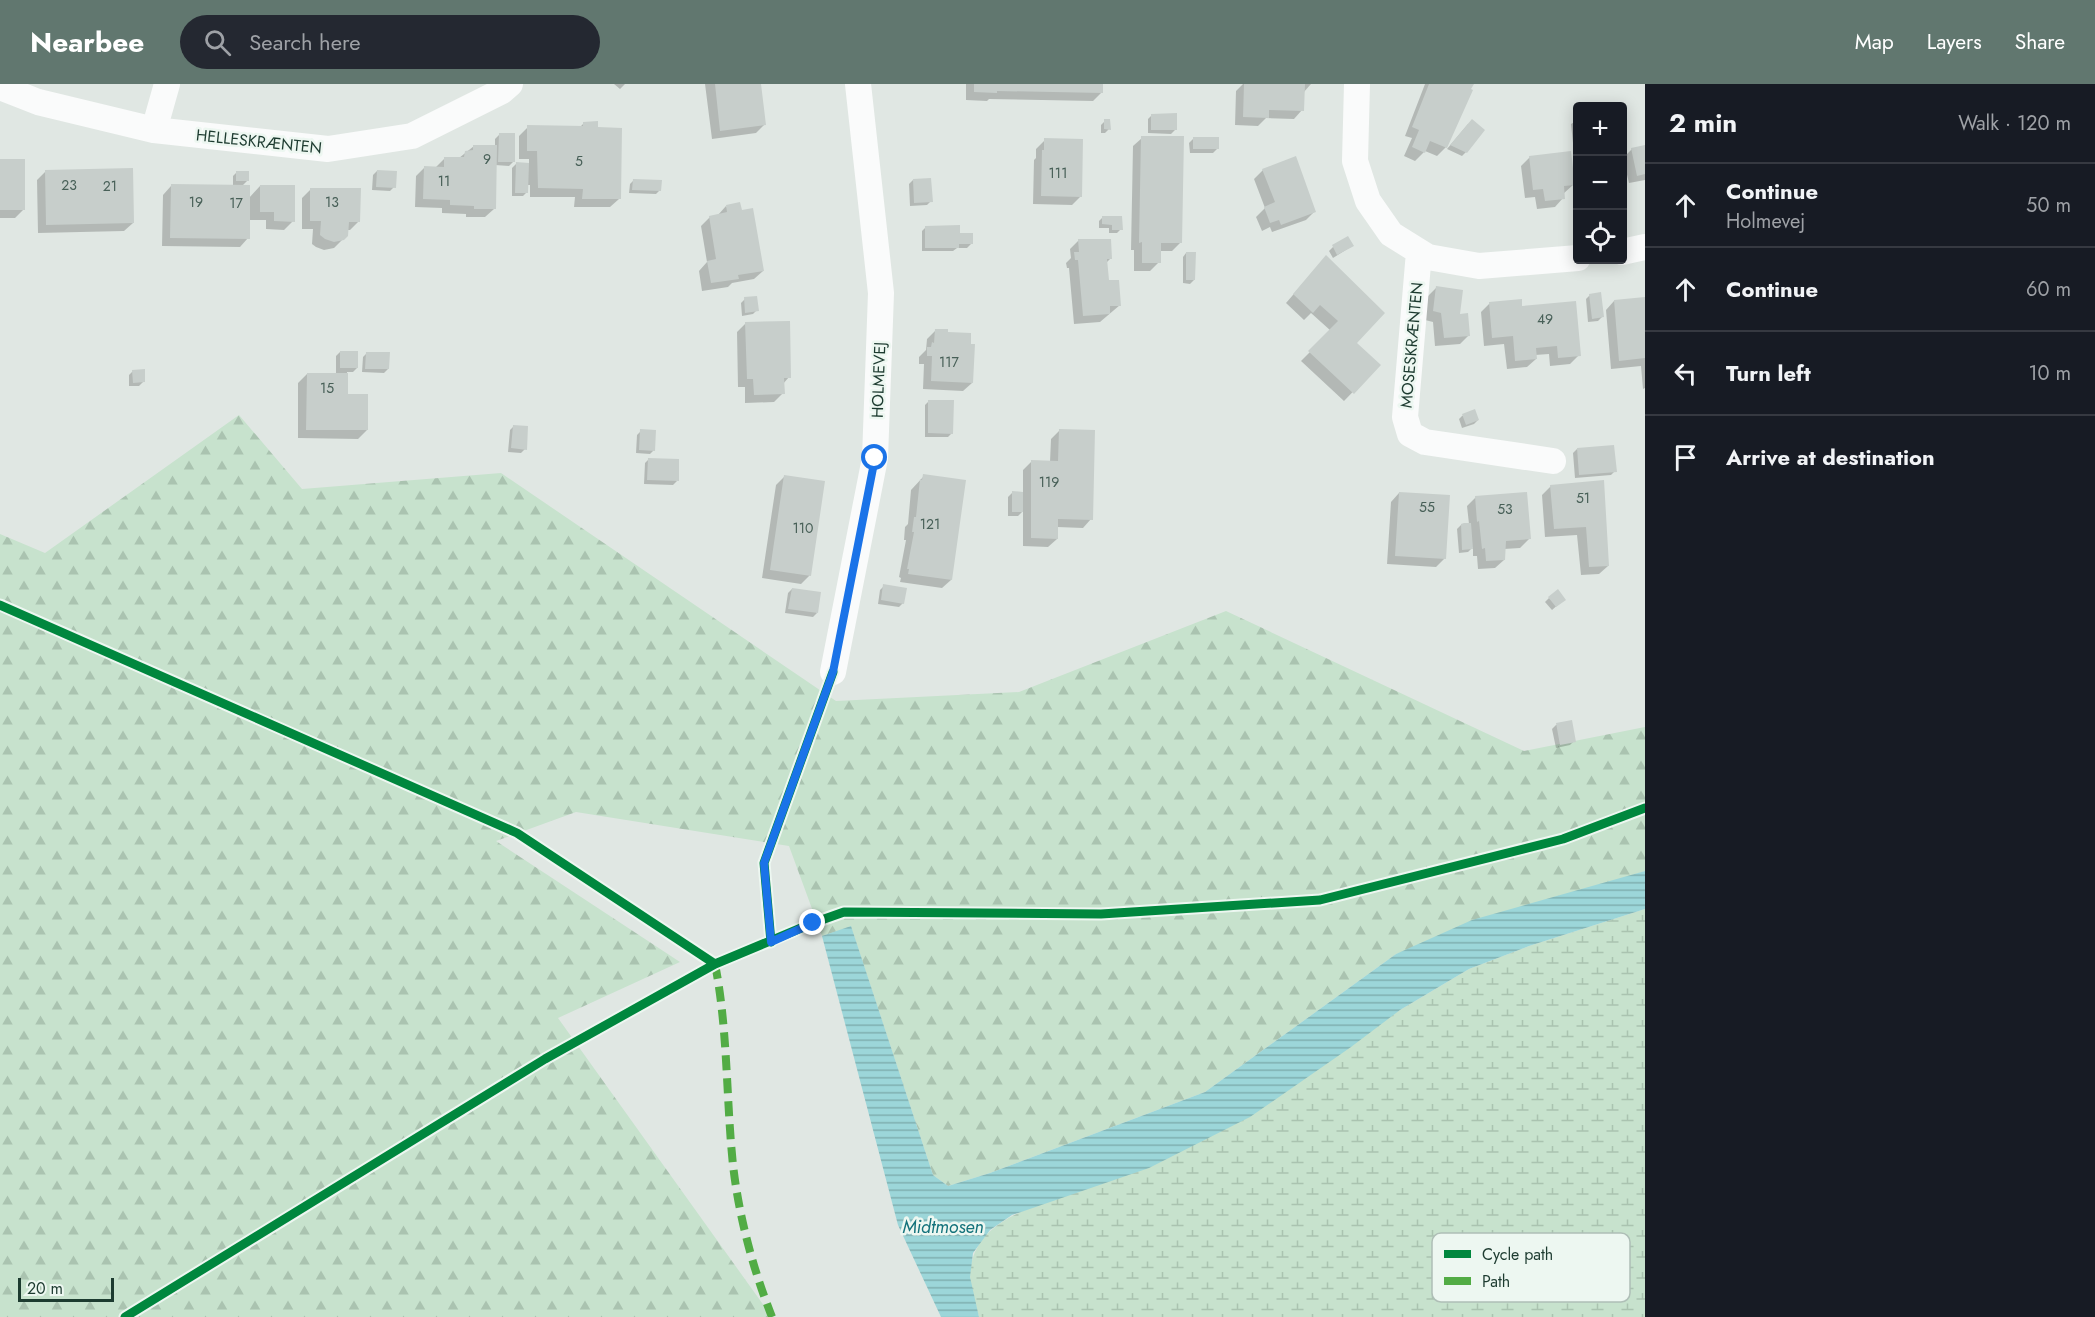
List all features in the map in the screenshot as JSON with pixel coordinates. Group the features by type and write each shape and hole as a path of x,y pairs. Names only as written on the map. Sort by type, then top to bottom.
{"street":[{"path":"154,130 167,84"},
{"name":"HELLESKRÆNTEN","path":"0,87 38,102 154,130 328,149 412,136 502,91 510,84"},
{"name":"HOLMEVEJ","path":"833,672 875,458 881,293 858,84"},
{"path":"1357,84 1355,161 1368,201 1391,234 1428,257 1479,266 1573,258"},
{"path":"1627,251 1645,247"},
{"name":"MOSESKRÆNTEN","path":"1419,252 1405,417 1410,434 1425,441 1553,461"}],"green space":[{"path":"239,415 302,489 501,473 836,701 1019,692 1226,611 1524,751 1645,727 1645,871 1396,954 1205,1092 990,1173 948,1186 933,1175 851,927 822,936 789,846 576,812 496,841 680,962 558,1018 772,1317 0,1317 0,534 45,553"},
{"path":"1645,909 1645,1317 979,1317 970,1280 972,1260 985,1236 995,1227 1019,1213 1046,1202 1400,1010 1469,969 1529,946"}],"water":[{"name":"Midtmosen","path":"1645,871 1645,909 1529,946 1469,969 1400,1010 1250,1117 1149,1168 1012,1215 990,1230 973,1253 970,1277 979,1317 941,1317 898,1225 822,936 851,926 933,1175 948,1186 990,1173 1205,1092 1396,954 1472,920"}],"building":[{"path":"715,84 761,84 766,125 720,131"},
{"path":"974,84 1103,84 1103,93 974,92"},
{"path":"1244,84 1305,84 1304,111 1269,110 1269,118 1243,117"},
{"path":"1429,84 1474,84 1447,148 1430,141 1425,153 1412,147 1419,130 1412,127"},
{"path":"1177,113 1177,130 1151,130 1151,114"},
{"path":"1104,119 1110,119 1111,130 1104,129"},
{"path":"1472,119 1485,130 1467,153 1450,145"},
{"path":"598,121 598,127 622,128 621,199 582,199 583,189 538,188 537,151 527,151 527,125 583,126 583,122"},
{"path":"499,133 515,133 515,162 498,162"},
{"path":"1141,136 1184,136 1182,243 1161,243 1161,263 1142,263 1142,242 1139,243"},
{"path":"1193,137 1219,137 1219,149 1193,149"},
{"path":"1044,138 1083,139 1082,197 1041,196"},
{"path":"473,145 497,145 496,209 474,209 474,206 450,205 450,200 423,199 424,166 444,167 444,157 464,157 465,151 473,150"},
{"path":"1645,145 1645,174 1637,176 1631,148"},
{"path":"1571,151 1573,185 1564,186 1565,199 1545,201 1543,189 1533,190 1529,156"},
{"path":"1296,156 1316,212 1281,225 1279,220 1270,223 1264,207 1275,202 1262,169"},
{"path":"0,159 25,159 25,210 0,210"},
{"path":"516,162 529,163 528,193 515,193"},
{"path":"133,168 134,223 46,225 45,170"},
{"path":"377,170 397,171 396,188 376,187"},
{"path":"236,171 249,171 249,181 236,181"},
{"path":"931,178 933,202 914,203 913,179"},
{"path":"633,179 662,180 661,191 632,190"},
{"path":"171,184 250,185 250,239 170,238"},
{"path":"260,185 295,185 295,222 274,221 274,212 260,212"},
{"path":"310,188 361,188 360,222 349,222 348,236 344,240 334,242 325,239 320,235 321,221 310,221"},
{"path":"740,202 742,210 753,208 764,271 738,275 739,279 711,283 707,261 716,259 709,216 727,212 726,205"},
{"path":"1102,216 1122,216 1123,230 1112,230 1112,225 1102,224"},
{"path":"960,225 960,233 973,233 973,244 959,244 959,248 925,248 925,226"},
{"path":"1348,236 1354,246 1337,255 1332,245"},
{"path":"1078,239 1111,239 1112,259 1107,259 1109,280 1119,280 1121,306 1110,306 1110,314 1083,316 1078,260 1075,260 1074,252 1079,252"},
{"path":"1186,252 1196,252 1195,280 1186,280"},
{"path":"1326,255 1385,313 1357,343 1381,365 1354,394 1308,351 1338,321 1320,305 1313,313 1293,294"},
{"path":"1436,286 1463,290 1460,314 1468,313 1470,336 1444,338 1441,313 1433,311"},
{"path":"1601,292 1604,317 1592,319 1589,294"},
{"path":"757,296 759,311 745,313 744,297"},
{"path":"1645,297 1645,358 1619,361 1614,300"},
{"path":"1522,299 1522,306 1576,301 1581,356 1558,358 1557,346 1536,348 1537,359 1515,361 1513,336 1492,338 1489,302"},
{"path":"790,321 791,378 784,378 785,394 754,395 753,379 747,379 745,322"},
{"path":"935,329 971,333 971,344 975,344 973,383 931,381 932,356 927,356 927,347 931,347 932,342 934,343"},
{"path":"340,351 358,351 358,368 340,368"},
{"path":"366,352 390,352 389,369 365,369"},
{"path":"145,369 145,382 133,383 132,370"},
{"path":"307,373 348,373 348,394 368,394 368,430 306,430"},
{"path":"928,400 954,400 953,434 928,433"},
{"path":"1475,409 1479,420 1466,425 1462,414"},
{"path":"513,425 528,426 527,450 511,448"},
{"path":"640,429 656,430 655,451 639,450"},
{"path":"1059,429 1095,430 1093,520 1058,519 1058,539 1031,538 1031,460 1058,461"},
{"path":"1614,445 1617,472 1579,475 1577,448"},
{"path":"648,458 679,459 679,481 647,480"},
{"path":"923,474 966,480 952,580 908,574 914,517 916,517 920,479 922,480"},
{"path":"784,475 825,481 811,576 770,570"},
{"path":"1604,480 1609,566 1589,567 1586,527 1554,529 1550,485"},
{"path":"1012,491 1023,492 1023,512 1012,512"},
{"path":"1399,492 1450,495 1446,559 1395,556"},
{"path":"1527,492 1531,539 1506,541 1505,560 1486,561 1485,548 1482,549 1479,521 1477,522 1475,496"},
{"path":"1471,523 1473,549 1462,550 1461,524"},
{"path":"883,584 907,588 904,604 881,600"},
{"path":"792,588 821,592 818,613 788,609"},
{"path":"1558,589 1566,600 1556,607 1548,597"},
{"path":"1572,720 1576,742 1560,745 1556,723"}],"marked path":[{"path":"715,964 722,1014 733,1165 739,1204 759,1280 772,1317"}],"cycle path":[{"path":"0,605 517,833 715,964"},
{"path":"771,942 764,863 833,672"},
{"path":"125,1317 545,1059 715,964 844,912 1101,914 1320,900 1563,839 1645,808"}],"route":[{"path":"813,923 771,942 764,863 833,672 875,458"}]}
